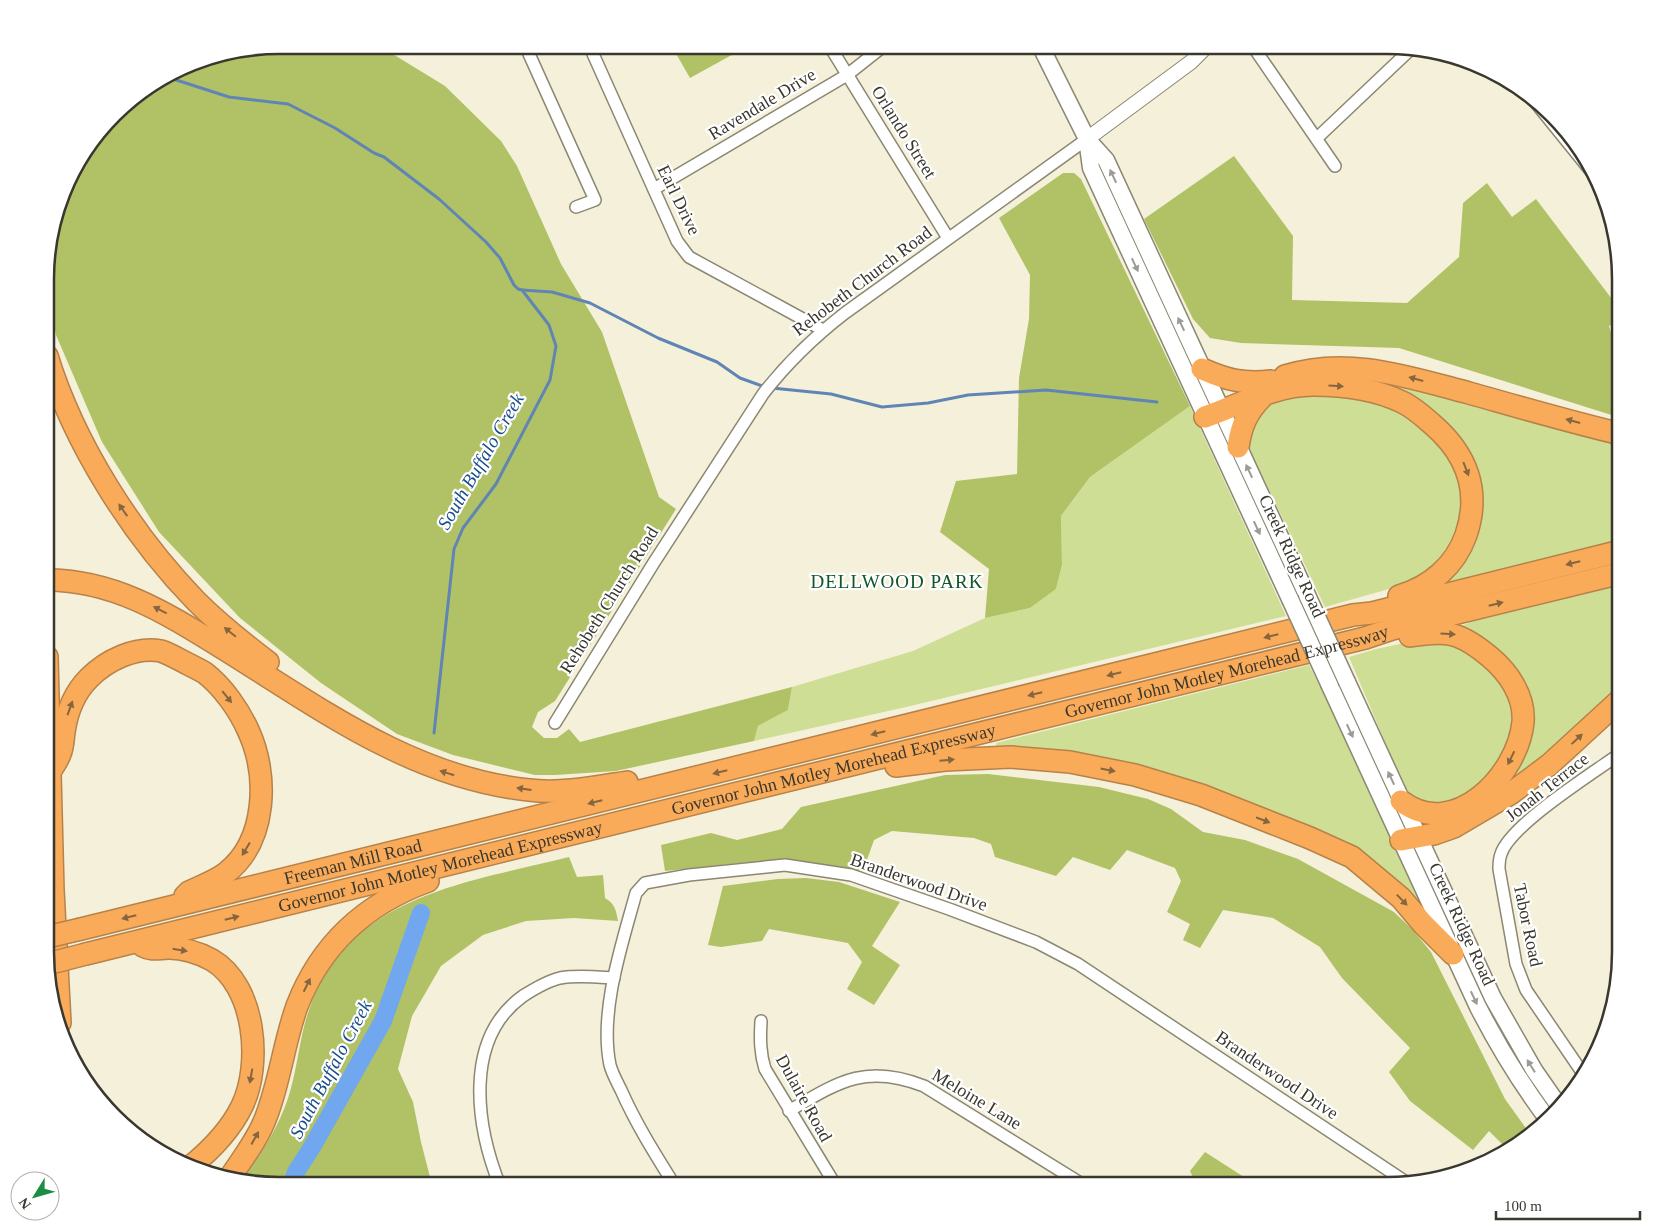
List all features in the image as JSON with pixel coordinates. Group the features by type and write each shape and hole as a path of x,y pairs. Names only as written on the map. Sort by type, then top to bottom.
{"highway":[{"path":"1211,409 1267,388 1287,375 1346,367 1392,373 1612,432"},
{"path":"1202,369 1223,378 1267,388 1281,389 1312,385 1352,387 1374,391 1402,402 1441,432 1462,458 1468,473 1473,504 1470,523 1460,551 1446,568 1430,581 1409,593 1368,606 1353,616"},
{"path":"54,374 70,415 92,460 117,502 170,573 207,611 249,647 295,683 381,744"},
{"path":"1238,447 1244,420 1267,388"},
{"name":"Governor John Motley Morehead Expressway","path":"659,786 1353,616 1372,614 1612,553"},
{"name":"Governor John Motley Morehead Expressway","path":"54,962 1365,638 1392,629 1612,575"},
{"path":"54,580 71,581 121,593 162,611 381,744 441,771 470,779 530,790 587,788 638,781 659,786"},
{"path":"1365,638 1398,637 1430,633 1458,635 1474,643 1507,674 1516,689 1520,704 1523,721 1514,756 1501,777 1480,797 1462,809 1447,814 1433,814 1420,811 1409,807 1401,801"},
{"path":"54,765 61,752 66,720 72,701 88,679 109,662 139,651 163,652 205,673 229,698 249,731 255,750 261,801 260,816 256,830 238,861 226,874 189,892 176,905"},
{"path":"1410,839 1454,827 1510,794 1549,765 1612,706"},
{"path":"865,762 881,768 946,760 1011,757 1060,761 1134,775 1201,795 1310,838 1352,857 1401,898 1454,954"},
{"name":"Freeman Mill Road","path":"54,935 659,786"},
{"path":"233,1173 265,1119 274,1094 297,1007 318,964 346,931 365,914 390,897 431,880 448,865"},
{"path":"54,909 59,1000"},
{"path":"134,942 150,949 169,948 195,952 222,967 244,1000 252,1030 253,1062 251,1078 244,1100 225,1135 195,1161"}],"main road":[{"name":"Creek Ridge Road","path":"1044,54 1087,139 1106,160 1202,369 1211,409 1238,447 1347,682 1401,801 1410,839 1454,954 1478,1007 1501,1050 1543,1114"},
{"name":"Creek Ridge Road","path":"1087,139 1091,168 1211,409 1290,599 1330,686 1493,998 1534,1070 1556,1101"}],"street":[{"path":"529,54 595,200 576,207"},
{"name":"Earl Drive","path":"593,54 677,241 689,256 823,330"},
{"name":"Orlando Street","path":"834,54 948,238"},
{"name":"Ravendale Drive","path":"654,189 847,75 874,54"},
{"name":"Rehobeth Church Road","path":"555,724 658,557 763,394 780,372 823,330 1087,139 1191,62 1199,54"},
{"path":"1258,54 1335,166"},
{"path":"1316,138 1405,54"},
{"name":"Jonah Terrace","path":"1501,854 1510,839 1540,811 1612,759"},
{"name":"Tabor Road","path":"1501,854 1499,869 1516,964 1526,990 1580,1069"},
{"name":"Branderwood Drive","path":"669,1177 633,1118 610,1066 608,1039 609,1009 614,978 636,893 645,883 689,875 785,865 851,875 950,909 1036,942 1078,964 1398,1177"},
{"path":"498,1177 483,1124 479,1094 481,1066 494,1026 511,1004 535,988 559,978 584,976 614,978"},
{"name":"Dulaire Road","path":"761,1021 761,1056 765,1069 830,1177"},
{"name":"Meloine Lane","path":"789,1111 830,1087 849,1079 873,1075 897,1077 924,1086 1071,1177"}],"green space":[{"path":"264,54 392,54 396,56 445,86 501,141 517,166 561,264 602,332 659,497 676,509 555,701 538,712 532,727 544,738 557,738 569,729 580,742 792,687 788,710 758,726 754,741 616,771 555,775 535,775 453,755 397,734 321,683 240,618 159,532 102,442 56,335 54,324 54,264 61,220 71,192 84,166 100,142 142,100 166,84 192,71 235,58"},
{"path":"676,54 734,54 690,78"},
{"path":"1234,156 1293,236 1292,300 1407,303 1459,257 1463,203 1487,183 1512,217 1536,199 1612,299 1612,324 1609,326 1612,336 1612,415 1399,348 1241,343 1210,338 1193,319 1144,219"},
{"path":"1063,173 1074,173 1081,179 1190,406 1090,477 1061,516 1062,565 1056,589 1030,608 985,618 989,569 940,532 956,481 1017,474 1019,378 1029,319 1030,275 999,218"},
{"path":"1315,376 1385,377 1612,439 1612,542 1438,586 1473,535 1453,432"},
{"path":"1343,393 1397,408 1446,446 1465,488 1459,535 1433,570 1396,587 1325,607 1250,450 1247,436 1251,420 1276,398"},
{"path":"1190,406 1286,616 906,707 754,741 758,726 788,710 792,687 913,651 985,618 1030,608 1056,589 1062,565 1061,516 1090,477"},
{"path":"1612,584 1612,698 1564,741 1506,788 1515,766 1514,669 1502,653 1488,641 1463,631 1461,626 1486,616"},
{"path":"1419,640 1471,648 1513,697 1513,736 1496,771 1452,806 1418,801 1403,784 1349,657"},
{"path":"1309,665 1337,720 1420,900 1415,902 1397,883 1172,780 997,751 996,743"},
{"path":"988,774 1099,787 1148,799 1171,809 1203,832 1245,840 1298,859 1394,912 1412,929 1431,952 1505,1099 1527,1129 1503,1145 1489,1131 1473,1150 1410,1101 1389,1072 1410,1048 1342,978 1320,947 1273,918 1223,910 1200,948 1183,940 1190,924 1167,912 1181,881 1175,868 1127,850 1110,870 1073,857 1056,876 995,857 991,844 974,838 892,831 874,840 862,874 840,868 794,861 745,863 665,871 661,845 711,833 737,840 782,829 801,807 945,775"},
{"path":"569,857 577,877 603,875 605,898 614,908 618,921 574,918 526,921 483,935 441,966 412,1016 398,1069 413,1102 430,1177 264,1177 246,1175 277,1125 287,1101 296,1069 303,1029 309,1010 327,971 352,941 381,918 415,900 490,876"},
{"path":"806,878 839,882 900,902 872,946 900,965 874,1005 847,989 862,962 848,943 769,929 762,941 721,947 708,945 723,886 778,879"},
{"path":"1205,1152 1244,1177 1193,1177 1190,1171"}],"waterway":[{"name":"South Buffalo Creek","path":"175,79 229,97 288,104 335,128 374,153 384,157 439,199 486,242 500,258 514,285 522,290 549,325 556,346 550,380 496,484 463,528 454,549 434,733"},
{"path":"522,290 552,292 590,303 658,338 717,362 740,378 765,387"},
{"path":"772,388 831,394 882,407 928,403 968,395 1046,390 1157,402"},
{"name":"South Buffalo Creek","path":"294,1177 383,1021 421,913"}],"district":[{"name":"DELLWOOD PARK","path":"897,581"}]}
